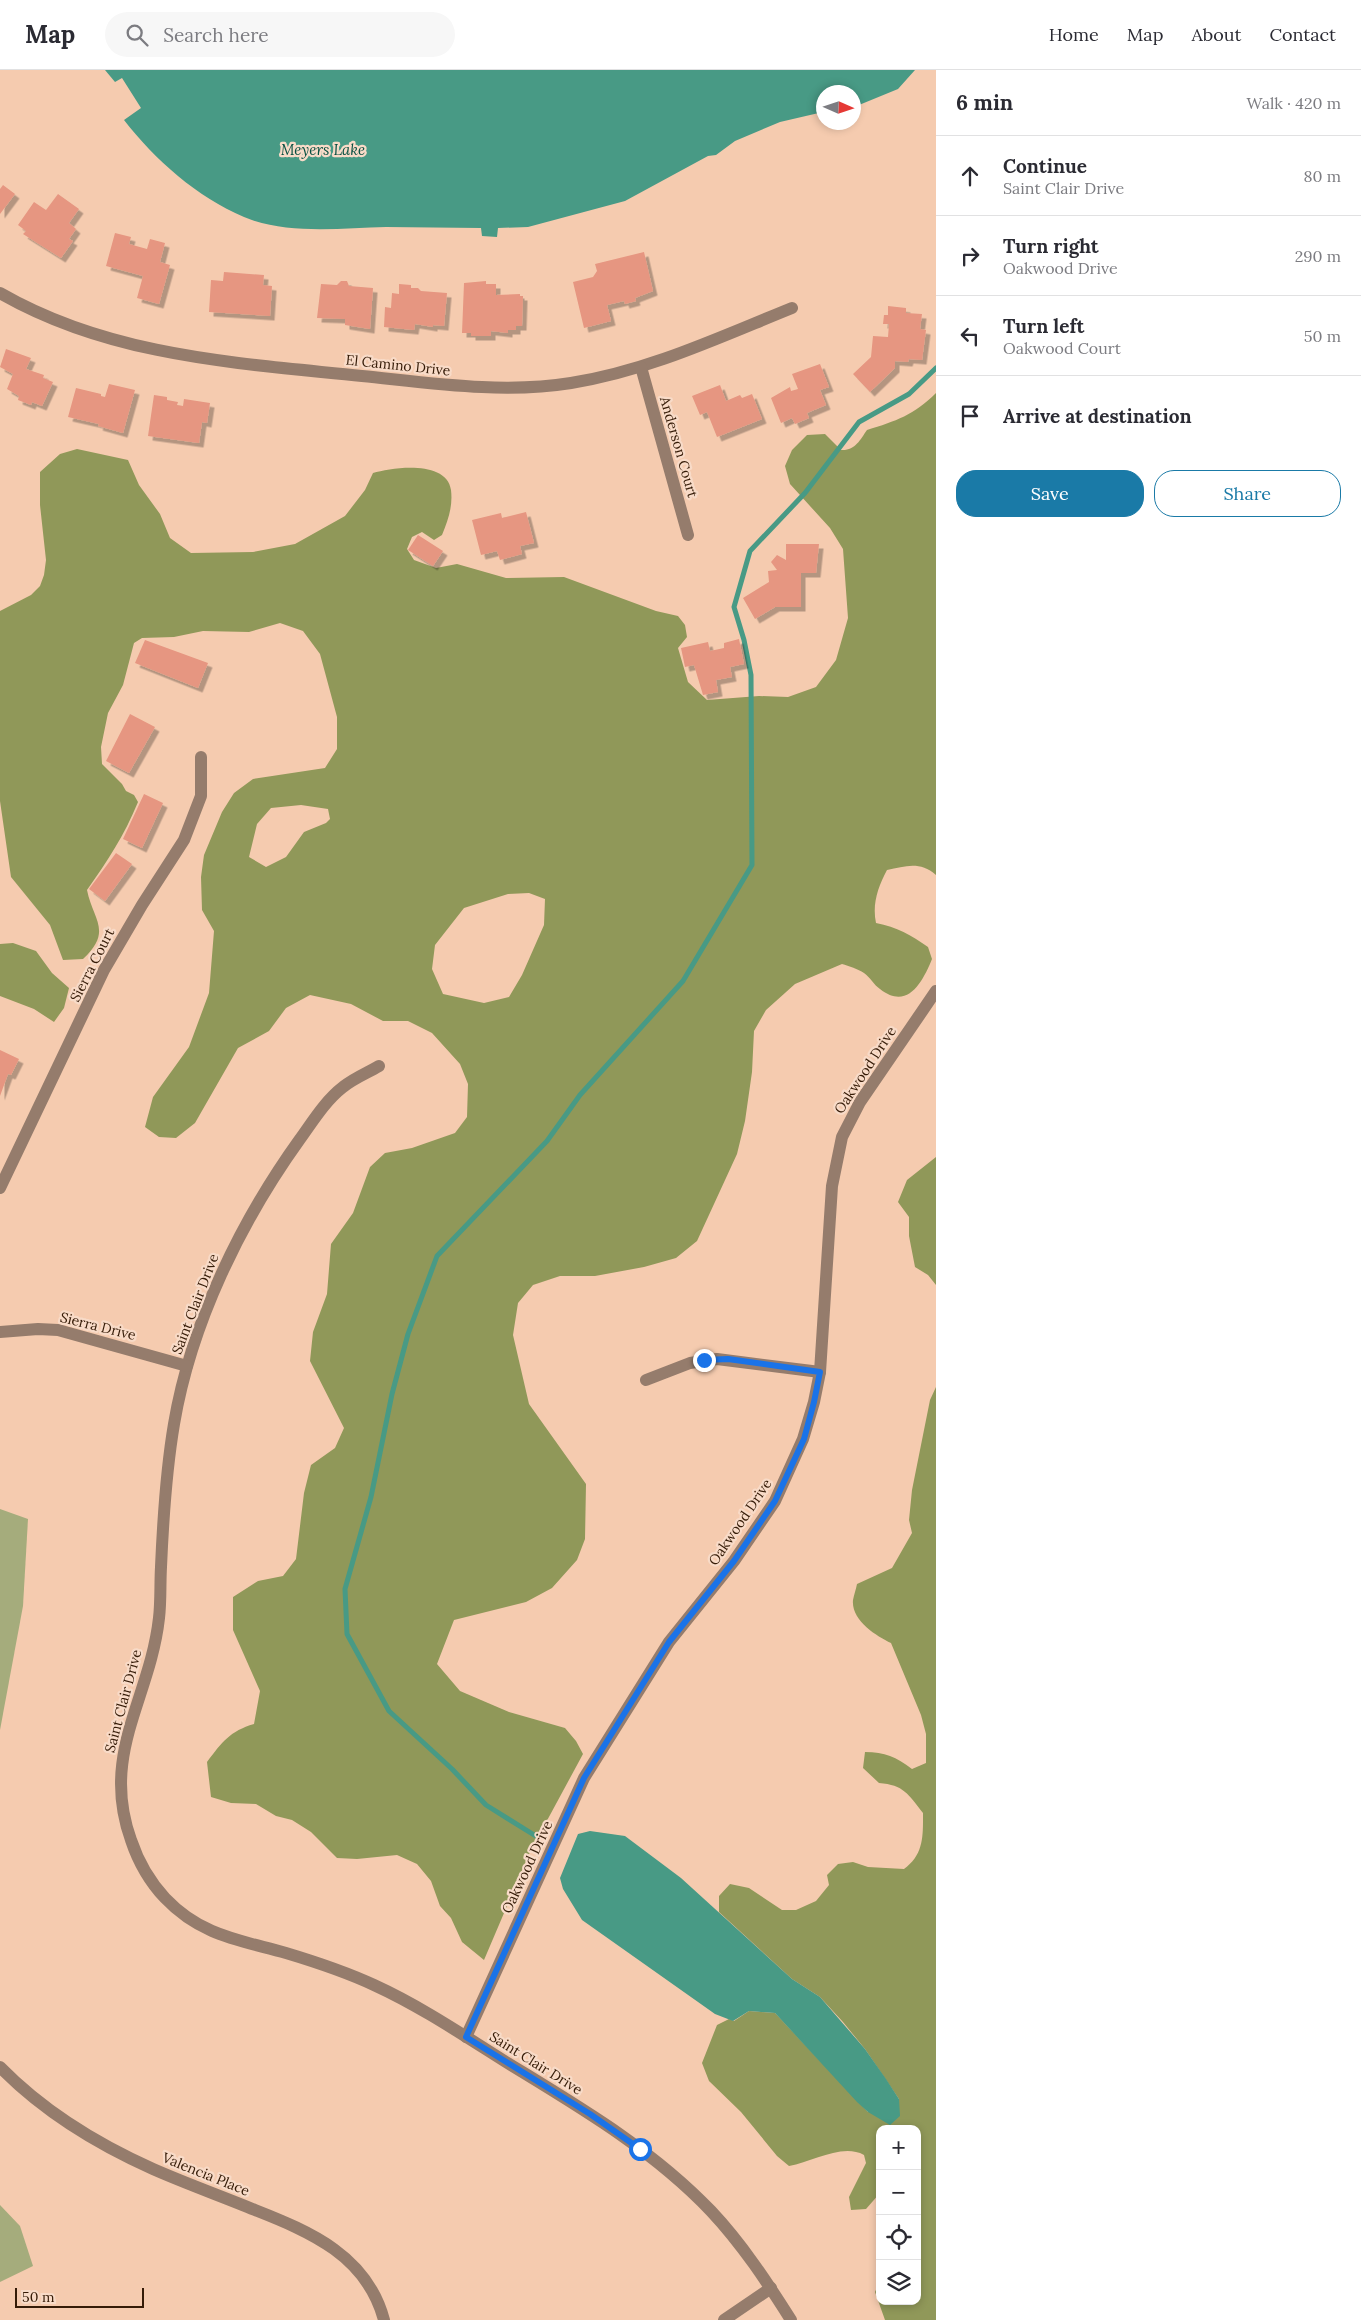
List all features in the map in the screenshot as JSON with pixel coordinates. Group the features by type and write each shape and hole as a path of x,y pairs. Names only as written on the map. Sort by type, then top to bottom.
{"street":[{"name":"El Camino Drive","path":"0,293 37,312 100,337 155,351 203,359 451,385 495,387 569,383 641,367 792,308"},
{"name":"Anderson Court","path":"641,367 688,535"},
{"name":"Sierra Court","path":"0,1188 104,970 142,905 184,840 201,796 201,757"},
{"name":"Oakwood Drive","path":"466,2037 592,1764 669,1642 734,1561 775,1501 804,1439 820,1372 832,1186 842,1137 860,1102 936,991"},
{"name":"Saint Clair Drive","path":"379,1066 356,1078 339,1090 318,1113 274,1176 244,1226 196,1339 187,1366 173,1428 162,1534 158,1626 122,1757 121,1803 123,1817 133,1846 147,1874 161,1894 196,1923 230,1940 314,1961 374,1985 466,2037 590,2114 659,2164 693,2194 726,2229 771,2288 791,2320"},
{"name":"Sierra Drive","path":"0,1332 38,1329 58,1330 187,1366"},
{"path":"646,1380 690,1363 717,1359 820,1372"},
{"name":"Valencia Place","path":"0,2067 15,2082 67,2123 113,2150 154,2170 298,2227 328,2242 352,2263 369,2285 384,2320"},
{"path":"724,2320 771,2288"}],"green space":[{"path":"936,393 936,875 918,866 887,870 875,902 875,916 876,923 904,932 928,947 932,959 919,984 906,995 899,997 890,995 880,989 862,972 842,964 795,984 766,1010 754,1031 752,1072 745,1121 737,1154 697,1241 676,1258 644,1267 595,1276 560,1276 533,1285 518,1303 513,1335 529,1404 586,1484 585,1539 577,1560 552,1588 526,1602 454,1620 437,1664 460,1691 509,1712 565,1728 576,1741 583,1754 530,1852 484,1960 462,1942 451,1918 440,1906 431,1881 417,1864 397,1855 357,1859 337,1858 311,1832 292,1820 276,1816 256,1804 231,1803 211,1797 207,1762 227,1738 239,1730 254,1724 260,1691 233,1630 233,1597 258,1581 283,1576 296,1559 304,1493 311,1465 335,1448 344,1428 310,1361 313,1332 327,1294 331,1244 353,1213 370,1167 385,1153 412,1148 455,1133 467,1117 468,1084 460,1064 432,1033 408,1021 383,1021 351,1004 310,995 286,1008 269,1031 238,1048 195,1123 176,1138 159,1137 145,1127 153,1097 189,1047 209,993 214,931 202,910 201,877 204,855 222,812 234,793 253,779 325,768 337,749 337,717 320,654 303,631 280,623 249,632 203,631 174,637 142,638 134,643 123,685 108,713 101,747 102,764 122,784 126,791 134,795 138,802 115,848 87,890 98,925 97,941 83,959 63,960 50,925 11,877 0,801 0,611 31,595 40,586 46,560 40,505 40,472 60,454 77,449 128,460 139,485 160,514 170,538 191,553 253,552 295,544 345,516 365,490 373,473 393,469 418,468 440,474 447,480 451,490 451,508 442,535 434,540 422,532 412,537 407,549 414,560 436,568 457,564 506,578 564,577 656,611 678,616 685,625 687,637 678,648 688,682 707,700 759,696 788,697 816,687 836,660 848,618 843,549 830,528 790,484 785,466 792,450 807,435 825,434 841,450 850,449 857,444 867,430 904,416 928,401","holes":["301,805 328,809 330,819 326,823 304,832 286,857 266,867 249,857 257,824 271,808","529,893 545,899 544,925 522,975 509,997 484,1003 443,994 432,969 435,945 464,908 508,894"]},
{"path":"13,943 36,951 52,973 69,988 64,1008 54,1022 34,1009 0,996 0,944"},
{"path":"936,1157 936,1285 928,1275 915,1267 909,1236 909,1217 898,1202 907,1180"},
{"path":"936,1387 936,2320 885,2320 880,2305 921,2305 921,2125 876,2125 876,2198 866,2209 851,2210 849,2197 866,2163 864,2155 846,2151 837,2152 789,2166 777,2156 741,2112 709,2081 702,2063 717,2025 729,2019 734,2021 749,2011 775,2013 868,2112 899,2099 865,2049 820,1997 792,1979 719,1912 719,1896 730,1884 749,1888 782,1910 796,1910 816,1901 829,1885 827,1875 838,1864 853,1862 868,1867 904,1869 911,1863 919,1851 922,1837 923,1813 900,1788 879,1783 863,1768 865,1752 890,1756 912,1769 926,1763 926,1734 921,1715 891,1643 872,1632 860,1621 853,1607 853,1600 857,1584 892,1568 912,1533 909,1520 912,1490 930,1400"},
{"path":"0,1509 28,1519 23,1606 0,1730"},
{"path":"0,2205 20,2226 33,2266 0,2282"}],"water":[{"name":"Meyers Lake","path":"105,70 915,70 898,89 861,104 861,85 816,85 816,114 780,122 735,141 716,155 708,156 625,201 528,227 498,228 497,237 482,236 481,228 386,227 314,229 260,223 244,217 227,209 194,188 149,149 124,120 141,108 122,78 115,82"},
{"path":"590,1831 625,1836 681,1878 792,1979 820,1997 865,2049 886,2079 899,2099 900,2116 890,2125 868,2112 775,2013 749,2011 733,2021 715,2014 582,1920 563,1889 560,1878 578,1834"}],"building":[{"path":"3,185 15,194 0,214 0,189"},
{"path":"58,194 79,209 69,223 76,229 69,239 73,241 61,258 23,234 26,231 18,225 34,202 46,210"},
{"path":"115,233 131,237 129,244 147,249 150,239 165,243 160,262 170,265 159,304 137,298 143,276 106,266"},
{"path":"644,252 653,291 635,298 636,301 625,304 624,301 607,305 611,321 584,328 573,282 593,277 597,271 595,264"},
{"path":"224,272 264,275 263,285 272,286 270,316 209,312 211,280 223,281"},
{"path":"341,281 347,281 349,286 373,288 370,329 345,325 345,319 317,318 321,284 337,285"},
{"path":"486,281 486,284 496,284 496,295 520,294 520,296 523,296 522,326 516,326 516,330 508,330 508,333 491,331 491,336 471,336 471,333 462,333 464,283"},
{"path":"399,284 411,285 411,288 418,288 421,291 447,293 444,326 433,325 433,327 415,324 414,330 384,327 385,307 391,308 392,293 399,294"},
{"path":"888,306 906,308 906,313 922,314 920,329 926,330 922,360 895,361 895,368 870,392 853,374 871,357 873,336 888,337 889,324 883,324 884,315 888,315"},
{"path":"6,349 31,358 26,369 44,375 43,378 53,382 42,406 32,402 31,405 18,400 19,396 7,389 13,374 0,367"},
{"path":"820,364 829,387 820,390 826,405 807,413 809,418 795,424 792,418 781,423 771,398 790,387 791,391 798,389 792,374"},
{"path":"109,384 135,390 123,433 98,426 99,424 68,417 76,388 101,394 101,396 105,397"},
{"path":"720,385 726,401 740,395 742,398 752,394 762,419 717,437 707,412 700,415 692,396"},
{"path":"154,395 167,397 167,400 178,402 177,405 183,406 184,399 210,403 207,423 202,422 199,443 148,436"},
{"path":"526,512 534,543 520,546 522,554 500,560 497,551 481,555 472,520 501,513 502,518"},
{"path":"418,535 443,551 433,566 408,550"},
{"path":"786,544 819,544 816,573 801,573 801,607 775,607 755,619 743,598 769,582 768,571 777,570 771,562 777,555 786,560"},
{"path":"739,639 744,664 730,667 732,677 716,680 718,692 703,695 694,665 685,667 681,648 708,642 710,651 724,648 724,643"},
{"path":"145,640 208,663 198,688 135,663"},
{"path":"130,714 155,727 129,773 106,761"},
{"path":"144,794 163,803 142,848 123,839"},
{"path":"116,853 132,864 105,901 89,889"},
{"path":"0,1050 19,1059 11,1075 8,1074 0,1096"}],"waterway":[{"path":"539,1838 486,1805 452,1769 389,1711 347,1634 345,1589 371,1497 392,1394 408,1334 437,1256 547,1141 580,1095 683,981 752,865 751,675 744,640 734,607 750,551 805,493 859,422 909,394 936,368"}],"route":[{"path":"640,2149 590,2114 466,2037 584,1778 669,1642 687,1617 734,1561 775,1501 796,1460 804,1439 820,1372 728,1359 704,1360"}]}
